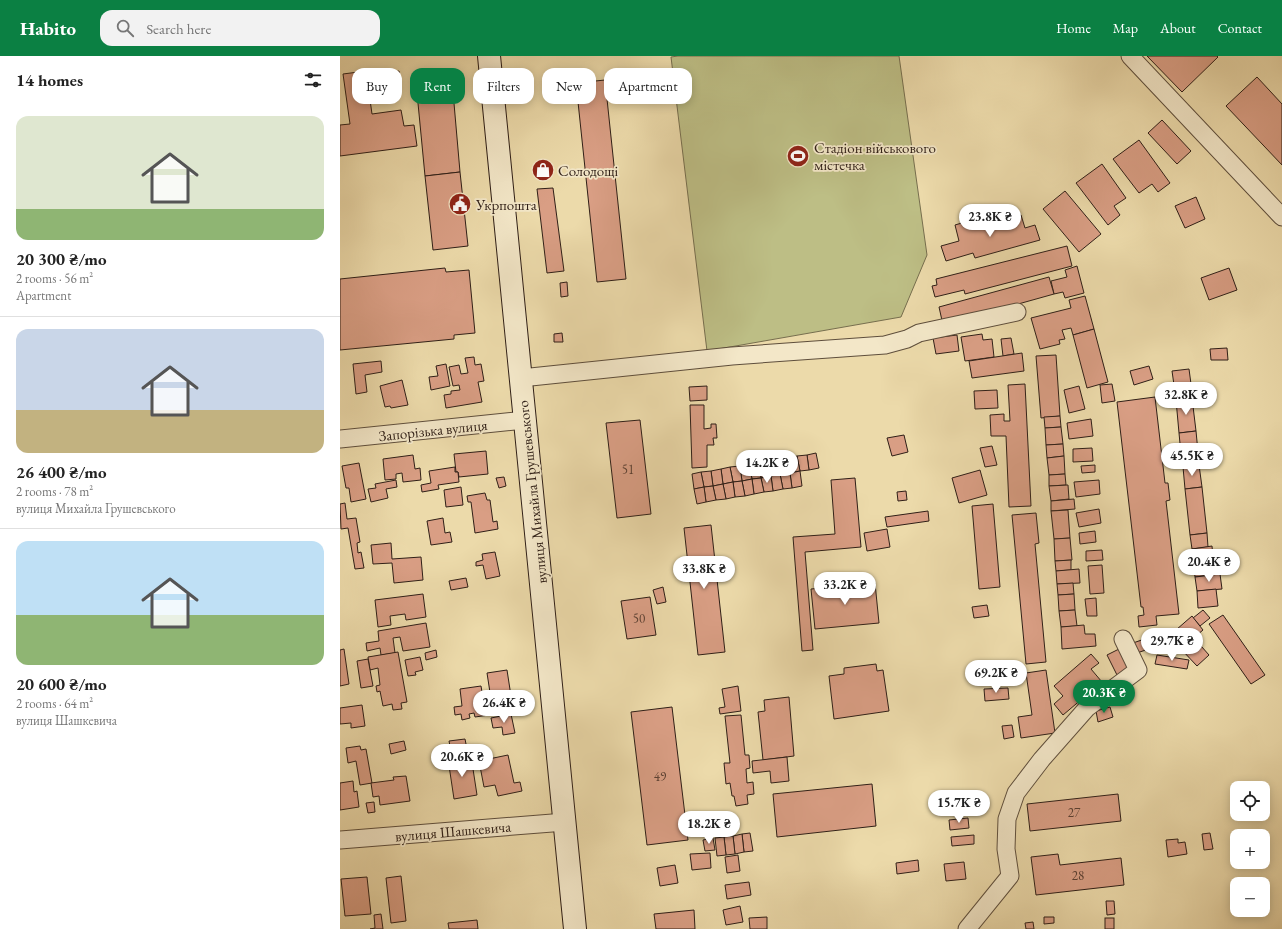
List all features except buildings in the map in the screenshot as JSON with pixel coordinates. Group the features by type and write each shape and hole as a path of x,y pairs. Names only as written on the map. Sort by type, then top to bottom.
{"main road":[{"name":"вулиця Михайла Грушевського","path":"489,56 575,929"}],"street":[{"path":"1130,56 1282,217"},
{"path":"521,378 732,356 885,345 907,339 919,333 1017,312"},
{"name":"Запорізька вулиця","path":"340,440 525,420"},
{"path":"967,929 1010,876 1006,849 1007,819 1016,793 1042,760 1087,708 1138,670 1124,639"},
{"name":"вулиця Шашкевича","path":"340,840 565,822"}],"green space":[{"name":"Стадіон військового містечка","path":"899,56 927,255 901,317 707,351 677,104 692,104 692,68 672,68 671,57"}],"place":[{"name":"Стадіон військового містечка","path":"798,156"},
{"name":"Солодощі","path":"543,170"},
{"name":"Укрпошта","path":"460,204"}]}
